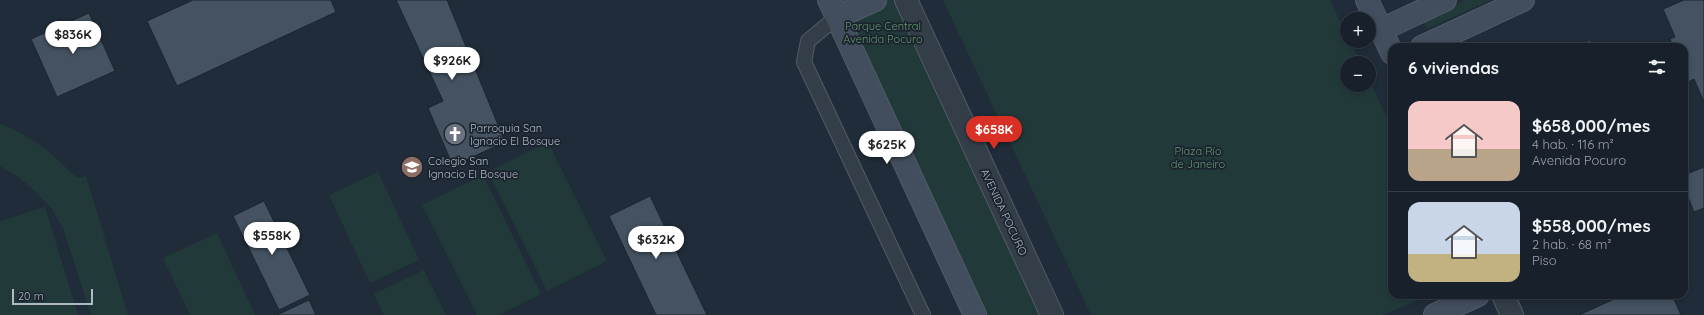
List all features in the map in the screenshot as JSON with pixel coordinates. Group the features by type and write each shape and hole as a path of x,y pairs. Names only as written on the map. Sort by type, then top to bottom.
{"street":[{"path":"875,0 833,9 975,315"},
{"name":"AVENIDA POCURO","path":"906,0 1052,315"},
{"path":"1368,0 1388,45"},
{"path":"1381,30 1445,0"},
{"path":"1431,43 1523,0"},
{"path":"1435,315 1469,299"},
{"path":"1505,299 1512,315"}],"lane":[{"path":"833,9 808,40 804,62 923,315"}],"green space":[{"name":"Parque Central Avenida Pocuro","path":"838,0 897,0 1042,315 986,315"},
{"name":"Plaza Río de Janeiro","path":"943,0 1330,0 1340,21 1340,48 1354,48 1358,56 1340,56 1340,92 1375,92 1388,120 1388,299 1421,299 1383,315 1091,315"},
{"path":"1465,0 1491,0 1427,29 1422,20"},
{"path":"0,124 22,134 42,146 77,178 86,176 128,315 91,315 63,228 51,208 35,191 17,176 0,166"},
{"path":"548,142 607,261 547,291 488,172"},
{"path":"378,172 419,260 370,283 329,195"},
{"path":"483,175 541,294 499,315 477,315 422,205"},
{"path":"45,207 78,315 0,315 0,221"},
{"path":"217,233 255,315 190,315 163,258"},
{"path":"424,270 446,315 384,315 374,294"}],"building":[{"path":"193,0 331,0 336,12 177,86 147,21"},
{"path":"396,0 447,0 505,142 453,166 428,108 443,101"},
{"path":"1684,0 1704,0 1704,102 1694,79 1688,82 1688,43 1672,43 1670,39 1675,37 1663,9"},
{"path":"89,13 115,71 57,97 31,39"},
{"path":"1590,40 1591,43 1584,43"},
{"path":"1704,167 1704,208 1694,212 1688,197 1688,173"},
{"path":"650,196 707,315 656,315 609,216"},
{"path":"264,201 310,295 279,310 233,216"},
{"path":"1614,299 1674,299 1681,315 1579,315"},
{"path":"309,300 316,315 277,315"}],"place":[{"name":"Parroquia San Ignacio El Bosque","path":"455,134"},
{"name":"Colegio San Ignacio El Bosque","path":"412,167"}]}
